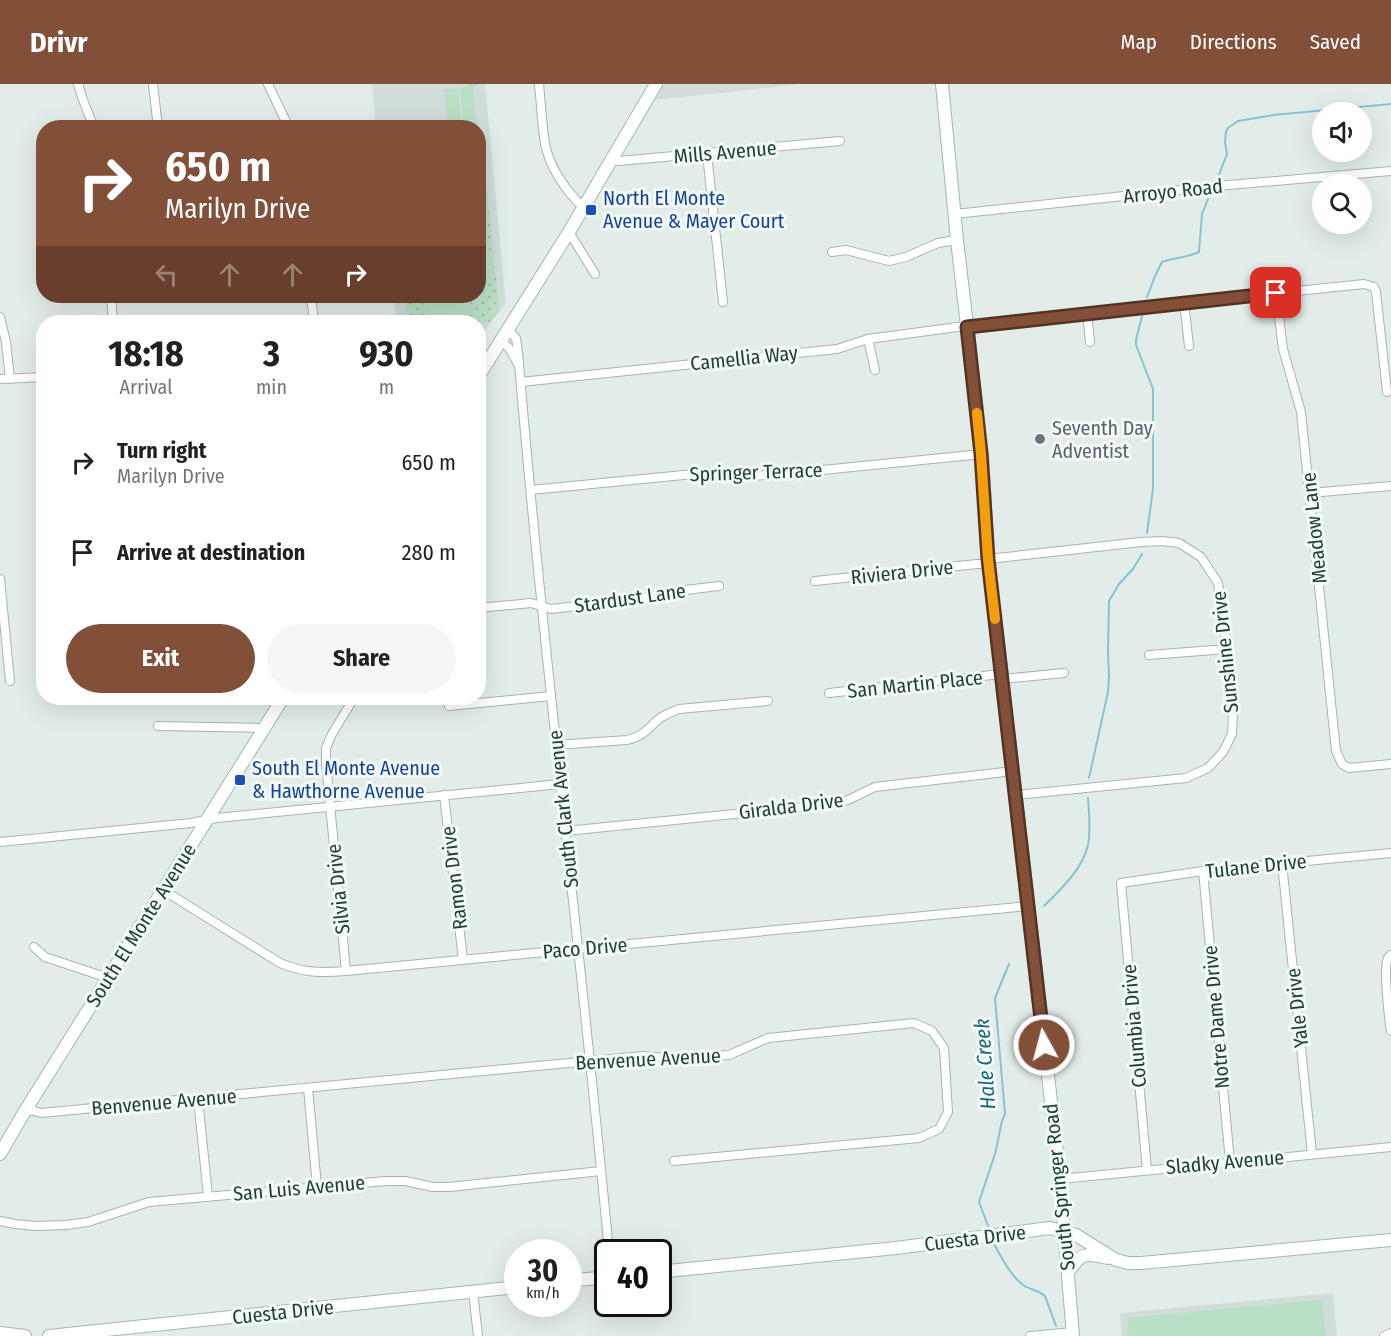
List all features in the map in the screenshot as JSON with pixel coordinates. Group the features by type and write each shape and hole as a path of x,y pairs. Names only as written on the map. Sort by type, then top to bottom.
{"street":[{"path":"78,84 91,120"},
{"path":"153,84 157,120"},
{"path":"268,84 285,120"},
{"path":"539,84 549,155 566,188 583,207"},
{"path":"486,364 569,232 656,84"},
{"name":"South Springer Road","path":"942,84 981,454 988,562 1060,1179 1073,1334"},
{"name":"Mills Avenue","path":"610,159 619,161 840,141"},
{"path":"707,154 723,302"},
{"name":"Arroyo Road","path":"955,214 1217,186 1391,171"},
{"path":"569,232 595,274"},
{"path":"832,252 846,250 889,261 906,257 938,243 957,240"},
{"name":"Camellia Way","path":"521,382 837,349 868,339 1184,302 1364,284 1374,287 1376,292 1387,392"},
{"name":"Meadow Lane","path":"1276,293 1283,349 1301,412 1336,751 1342,764 1349,768 1391,764"},
{"path":"1184,302 1189,346"},
{"path":"1087,313 1089,342"},
{"path":"0,317 6,342 10,379"},
{"name":"South Clark Avenue","path":"504,336 516,338 555,746 561,784 608,1239"},
{"path":"868,339 875,370"},
{"path":"0,379 36,377"},
{"name":"Springer Terrace","path":"531,490 714,472 752,476 783,474 981,454"},
{"path":"1310,493 1391,486"},
{"name":"Sunshine Drive","path":"988,562 1141,542 1179,543 1201,557 1218,583 1227,649 1233,712 1232,734 1223,752 1208,768 1186,778 1016,795"},
{"name":"Riviera Drive","path":"815,581 988,562"},
{"path":"0,579 10,681"},
{"name":"Stardust Lane","path":"486,607 531,603 551,609 646,598 677,591 718,586"},
{"path":"1149,655 1227,649"},
{"name":"San Martin Place","path":"829,693 1064,673"},
{"path":"486,702 550,696"},
{"path":"555,746 636,738 659,719 679,709 768,701"},
{"name":"South El Monte Avenue","path":"0,1154 279,705"},
{"name":"Silvia Drive","path":"346,971 326,748 350,705"},
{"path":"449,706 459,705"},
{"path":"158,726 265,728"},
{"name":"Giralda Drive","path":"566,831 832,804 848,800 875,787 1013,771"},
{"path":"0,842 561,784"},
{"name":"Ramon Drive","path":"444,795 463,960"},
{"name":"Tulane Drive","path":"1121,883 1203,871 1391,853"},
{"name":"Yale Drive","path":"1282,863 1312,1154"},
{"name":"Notre Dame Drive","path":"1203,871 1230,1162"},
{"name":"Columbia Drive","path":"1121,883 1148,1170"},
{"name":"Paco Drive","path":"163,891 280,963 310,972 346,971 1028,906"},
{"path":"34,947 45,957 108,978"},
{"path":"1391,955 1387,958 1386,965 1391,1030"},
{"name":"Benvenue Avenue","path":"25,1111 41,1113 643,1056 677,1059 729,1054 768,1038 914,1023 932,1031 944,1048 948,1112 939,1129 919,1138 674,1161"},
{"path":"308,1088 317,1187"},
{"path":"198,1099 208,1196"},
{"name":"Sladky Avenue","path":"1060,1179 1391,1146"},
{"name":"San Luis Avenue","path":"0,1221 36,1226 66,1225 88,1222 149,1202 208,1196 405,1181 433,1187 449,1187 601,1171"},
{"name":"Cuesta Drive","path":"672,1271 896,1248 1050,1228 1077,1235 1116,1260 1128,1263 1391,1240"},
{"path":"1069,1271 1077,1259 1086,1255 1116,1260"},
{"name":"Cuesta Drive","path":"49,1336 110,1333 504,1289"},
{"path":"473,1292 478,1336"},
{"path":"0,1333 25,1336"},
{"path":"1384,1336 1391,1333"},
{"path":"1030,1336 1073,1334"}],"shaded area":[{"path":"372,84 485,84 506,304 486,328 486,315 395,315 395,303 486,303 486,120 375,120"},
{"path":"664,84 800,84 655,100"},
{"path":"1333,1293 1337,1336 1122,1336 1120,1313"}],"green space":[{"path":"468,84 477,84 473,87 476,120 463,120 460,88 468,87"},
{"path":"458,88 461,120 447,120 444,90"},
{"path":"486,191 499,310 489,322 486,322 486,315 406,315 406,303 486,303"},
{"path":"486,242 488,242 492,283 486,283"},
{"path":"429,303 471,303 472,315 430,315"},
{"path":"1322,1300 1326,1336 1129,1336 1127,1318"}],"waterway":[{"name":"Hale Creek","path":"1217,180 1227,154 1226,132 1238,121 1273,115 1391,104"},
{"name":"Hale Creek","path":"1147,297 1162,262 1199,252 1202,214 1208,199"},
{"name":"Hale Creek","path":"1142,316 1136,345 1153,389 1153,489 1147,533"},
{"name":"Hale Creek","path":"1089,778 1108,692 1109,601 1142,554"},
{"name":"Hale Creek","path":"1044,906 1070,878 1085,854 1090,822 1088,798"},
{"name":"Hale Creek","path":"990,1231 979,1202 1005,1114 995,998 1009,964"},
{"name":"Hale Creek","path":"994,1244 1018,1281 1045,1296 1056,1326"}],"slow traffic":[{"path":"977,413 995,619"}],"place":[{"name":"North El Monte Avenue & Mayer Court","path":"591,210"},
{"name":"Seventh Day Adventist","path":"1040,439"},
{"name":"South El Monte Avenue & Hawthorne Avenue","path":"240,780"}],"route":[{"path":"1044,1045 988,559 981,454 967,327 1276,293"}]}
